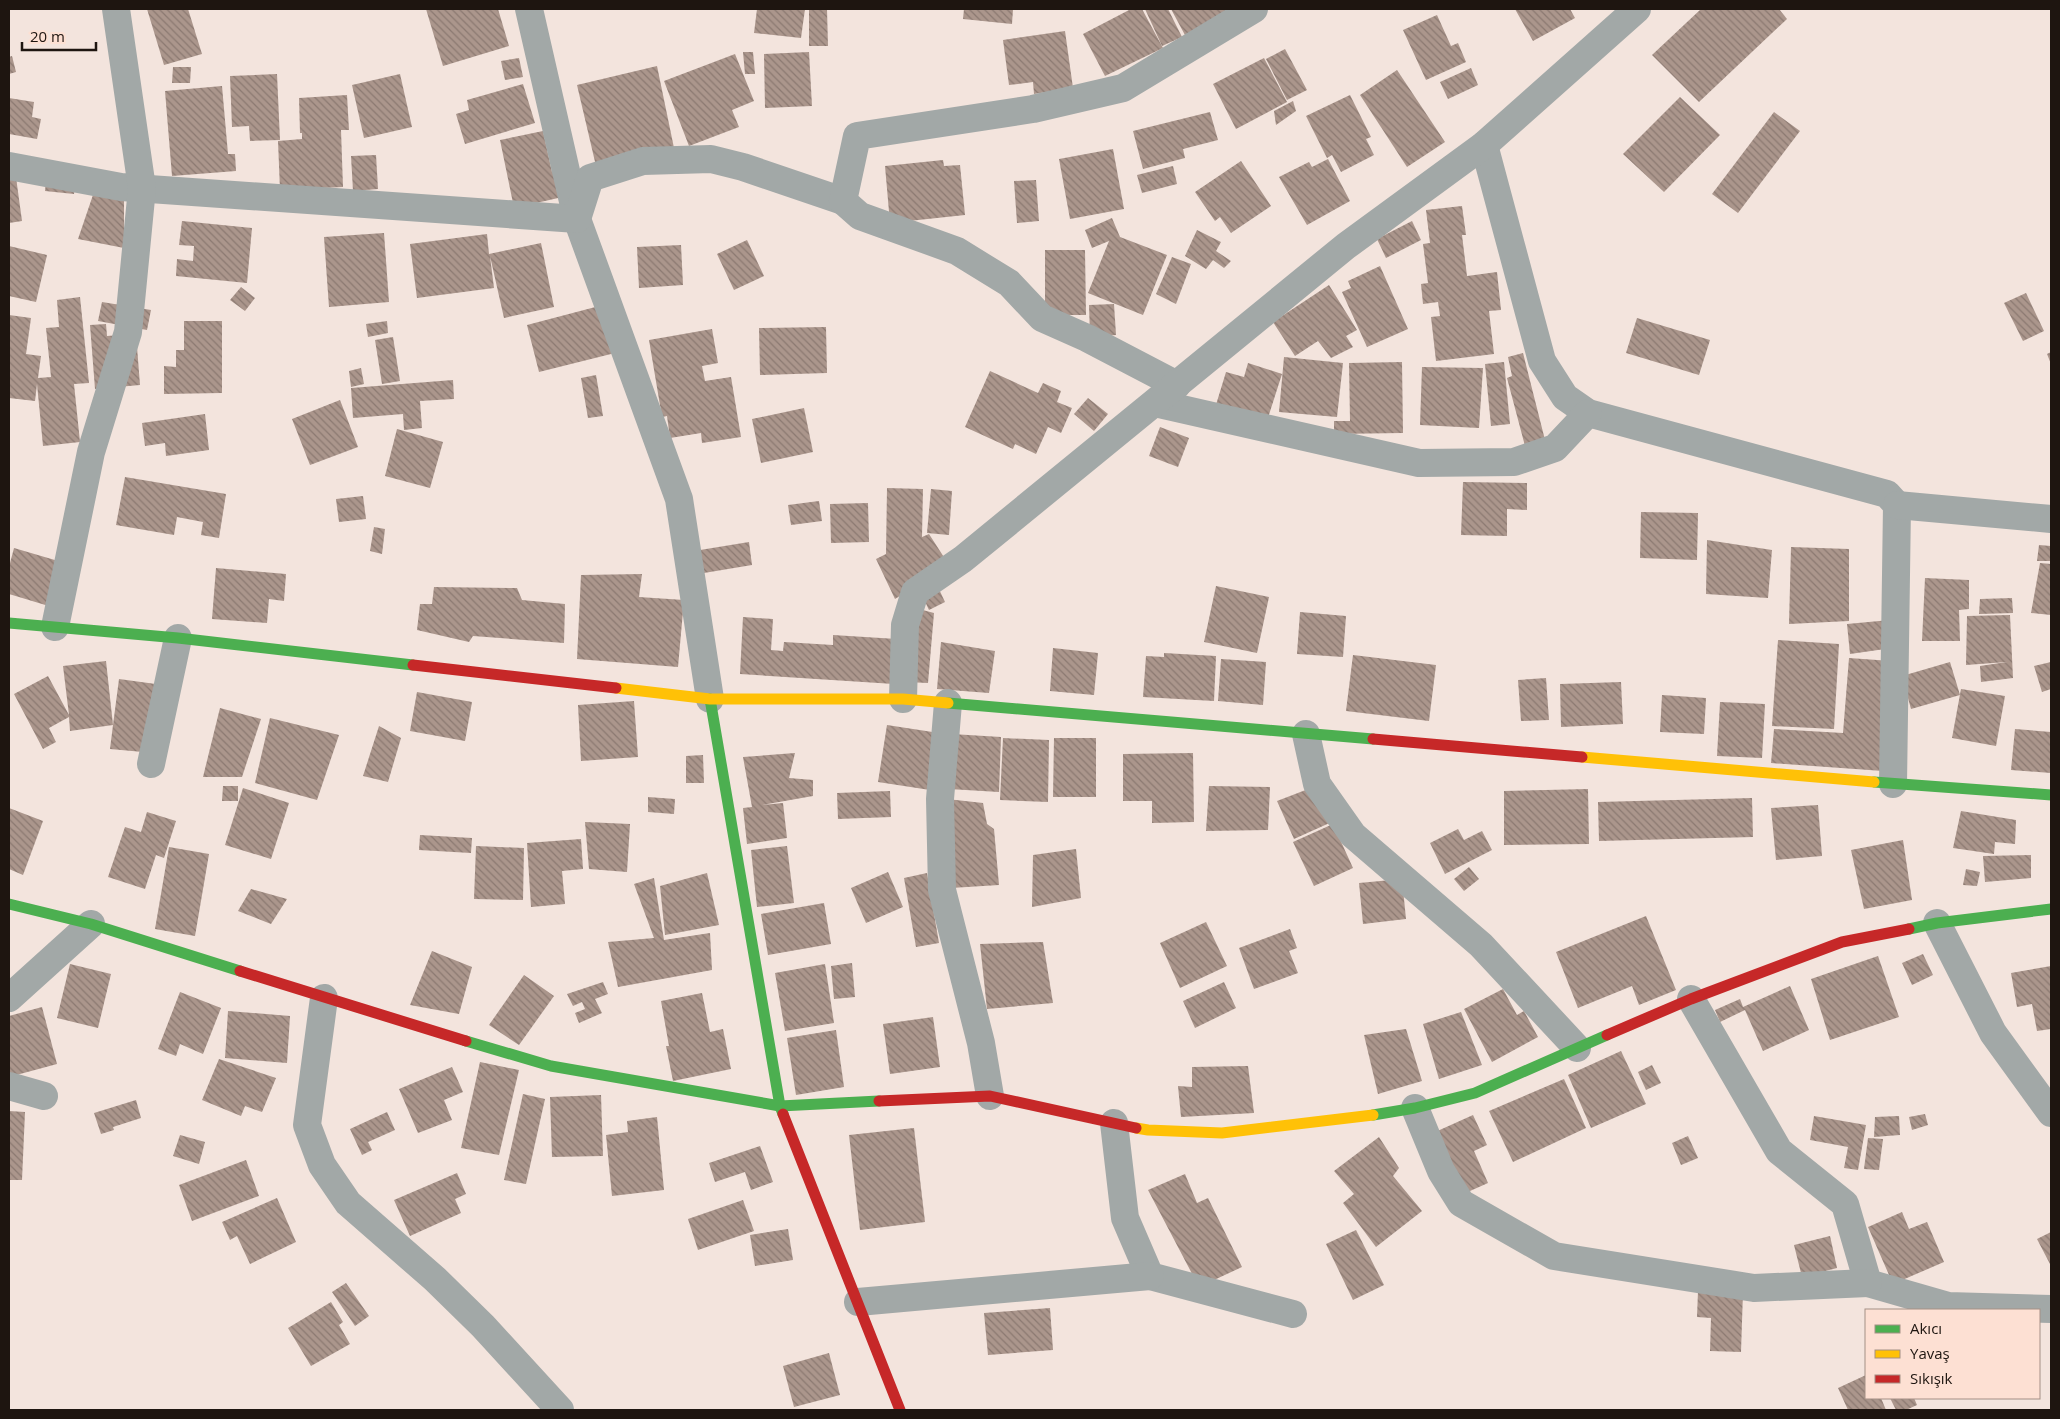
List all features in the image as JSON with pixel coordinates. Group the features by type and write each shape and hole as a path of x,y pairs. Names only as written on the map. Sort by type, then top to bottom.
{"street":[{"path":"55,627 91,452 128,332 142,188 116,9"},
{"path":"528,9 577,219 679,499 710,700 780,1106 900,1410"},
{"path":"843,201 857,136 1033,109 1123,88 1254,9"},
{"path":"903,699 905,625 915,592 963,559 1346,246 1484,144 1637,9"},
{"path":"1484,144 1542,361 1565,397 1588,413 1887,494 1897,505 2051,519"},
{"path":"577,219 590,178 643,161 711,159 742,167 843,201 860,216 957,250 1009,283 1042,318 1087,338 1177,385"},
{"path":"9,166 121,187 577,219"},
{"path":"1155,403 1419,463 1514,462 1555,448 1588,413"},
{"path":"1893,784 1897,505"},
{"path":"9,623 178,638 710,700 903,699 1893,784 2051,795"},
{"path":"151,764 178,638"},
{"path":"948,703 940,799 942,890 981,1044 990,1096"},
{"path":"1306,734 1317,784 1352,835 1481,944 1578,1048"},
{"path":"9,904 91,924 324,998 551,1066 780,1106 990,1096 1148,1130 1222,1133 1352,1119 1415,1108 1475,1092 1691,999 1842,942 1937,923 2051,909"},
{"path":"1937,923 1993,1033 2051,1113"},
{"path":"9,998 91,924"},
{"path":"324,998 307,1125 322,1164 348,1204 436,1279 483,1326 560,1410"},
{"path":"1691,999 1779,1151 1845,1204 1868,1282"},
{"path":"9,1086 44,1096"},
{"path":"1415,1108 1441,1170 1461,1203 1554,1256 1754,1288 1868,1282 1948,1306 2051,1309"},
{"path":"1114,1123 1125,1218 1150,1276"},
{"path":"858,1302 1150,1276 1293,1314"}],"building":[{"path":"147,9 188,9 202,54 164,65"},
{"path":"426,9 498,9 509,46 443,66"},
{"path":"757,9 805,9 801,38 754,33"},
{"path":"809,9 827,9 828,46 809,46"},
{"path":"964,9 1013,9 1012,24 963,19"},
{"path":"1131,9 1142,9 1163,48 1105,76 1083,34"},
{"path":"1145,9 1168,9 1182,37 1162,46"},
{"path":"1171,9 1240,9 1186,37"},
{"path":"1515,9 1570,9 1575,18 1533,41"},
{"path":"1701,9 1779,9 1787,19 1699,102 1652,55"},
{"path":"1437,15 1451,46 1458,43 1466,62 1426,80 1403,30"},
{"path":"1065,31 1073,88 1034,94 1033,82 1009,85 1003,40"},
{"path":"1285,49 1307,90 1287,100 1266,59"},
{"path":"743,52 753,52 755,74 745,74"},
{"path":"809,52 812,106 765,108 764,54"},
{"path":"735,54 754,101 732,110 739,127 689,146 664,81"},
{"path":"12,56 16,72 9,74 9,57"},
{"path":"519,58 523,77 505,80 501,61"},
{"path":"1264,58 1287,102 1236,129 1213,84"},
{"path":"657,66 674,148 596,166 577,85"},
{"path":"173,67 191,67 190,83 172,83"},
{"path":"1471,68 1478,85 1448,99 1440,82"},
{"path":"1397,70 1445,142 1407,167 1360,95"},
{"path":"277,74 280,140 250,141 249,126 232,127 230,76"},
{"path":"400,74 412,127 364,138 352,85"},
{"path":"523,84 535,123 465,144 456,114 469,110 467,100"},
{"path":"222,86 228,154 235,154 236,171 172,176 165,91"},
{"path":"347,95 349,130 341,130 343,187 280,190 278,141 302,139 302,133 300,133 299,98"},
{"path":"1350,95 1371,137 1366,139 1374,155 1341,172 1332,155 1327,158 1306,116"},
{"path":"1680,97 1720,135 1664,192 1623,154"},
{"path":"9,98 34,102 32,117 41,119 37,139 9,134"},
{"path":"1293,101 1296,111 1276,125 1274,111"},
{"path":"1210,112 1218,140 1183,149 1185,158 1143,169 1133,131"},
{"path":"1774,112 1800,131 1738,213 1712,194"},
{"path":"543,131 552,172 561,169 567,196 514,208 500,140"},
{"path":"1113,149 1124,209 1070,219 1059,159"},
{"path":"376,155 378,189 353,191 351,156"},
{"path":"1328,159 1350,201 1307,225 1279,177 1309,162 1312,167"},
{"path":"943,160 944,166 960,165 965,215 890,223 885,166"},
{"path":"1241,161 1271,206 1231,233 1220,217 1215,221 1195,192"},
{"path":"1173,166 1177,184 1142,193 1137,175"},
{"path":"15,170 22,221 9,223 9,171"},
{"path":"47,173 76,177 74,194 45,191"},
{"path":"1036,180 1039,221 1017,223 1014,181"},
{"path":"94,192 124,199 124,248 78,239"},
{"path":"1462,206 1466,235 1462,235 1467,276 1497,272 1501,310 1489,311 1494,354 1436,361 1431,317 1440,316 1438,302 1423,304 1421,284 1428,283 1423,244 1430,243 1426,210"},
{"path":"1112,218 1120,237 1167,255 1143,315 1088,293 1109,241 1092,248 1085,230"},
{"path":"182,221 252,228 247,283 176,276 177,259 193,261 194,246 179,245"},
{"path":"1412,221 1421,240 1386,258 1377,239"},
{"path":"1197,230 1221,242 1216,251 1231,261 1224,268 1213,260 1206,269 1185,256"},
{"path":"384,233 389,302 329,307 324,237"},
{"path":"487,234 489,254 541,243 554,307 504,318 490,256 494,288 417,298 410,244"},
{"path":"747,240 764,276 734,290 717,254"},
{"path":"681,245 683,285 639,288 637,247"},
{"path":"9,246 47,255 36,302 9,296"},
{"path":"1045,250 1085,250 1086,315 1045,315"},
{"path":"1172,257 1191,264 1176,304 1156,294"},
{"path":"1380,266 1408,329 1367,347 1342,292 1351,288 1348,281"},
{"path":"1329,285 1357,330 1346,336 1353,347 1331,358 1318,341 1295,356 1273,322"},
{"path":"241,287 255,298 245,311 230,300"},
{"path":"2026,293 2044,331 2023,341 2004,303"},
{"path":"80,297 89,383 74,384 80,442 43,446 37,384 35,401 9,398 9,315 31,318 26,354 41,356 38,378 51,377 46,328 59,327 57,300"},
{"path":"102,302 151,310 147,330 98,321"},
{"path":"1114,304 1116,335 1090,337 1089,305"},
{"path":"603,305 615,353 539,372 527,325"},
{"path":"1637,318 1710,340 1699,375 1626,353"},
{"path":"184,321 222,321 222,393 164,394 164,366 176,367 176,350 184,350"},
{"path":"387,321 388,333 368,337 366,324"},
{"path":"106,324 107,336 136,334 140,385 95,389 90,325"},
{"path":"826,327 827,373 760,375 759,328"},
{"path":"712,329 718,363 702,366 705,381 731,377 741,437 702,443 701,433 670,438 667,416 662,417 649,340"},
{"path":"393,337 400,381 382,384 375,340"},
{"path":"2051,352 2051,364 2047,354"},
{"path":"1523,353 1545,440 1525,446 1507,378 1512,376 1508,357"},
{"path":"1284,357 1343,363 1337,417 1279,412"},
{"path":"1402,362 1403,433 1334,434 1334,421 1350,421 1349,363"},
{"path":"1504,362 1510,424 1491,426 1485,364"},
{"path":"1248,363 1282,374 1266,424 1215,408 1226,372 1244,377"},
{"path":"1422,367 1483,368 1479,428 1420,425"},
{"path":"361,368 364,384 351,387 349,371"},
{"path":"990,371 1038,393 1043,383 1061,391 1057,402 1072,408 1061,433 1048,427 1036,454 1015,444 1013,449 965,427"},
{"path":"596,375 603,416 588,418 581,378"},
{"path":"453,380 454,399 420,401 422,428 404,430 403,414 353,418 351,388"},
{"path":"1088,398 1108,414 1094,431 1074,414"},
{"path":"340,400 358,447 310,465 292,419"},
{"path":"804,408 813,452 761,463 752,419"},
{"path":"205,414 209,450 166,456 165,443 145,446 142,423"},
{"path":"1160,427 1189,438 1178,467 1149,456"},
{"path":"397,429 443,442 430,488 385,476"},
{"path":"125,477 226,494 219,538 201,535 203,522 177,517 174,535 116,525"},
{"path":"1463,482 1527,483 1527,510 1507,509 1507,536 1461,535"},
{"path":"887,488 923,489 922,537 929,534 949,565 895,599 876,559 886,554"},
{"path":"931,489 952,491 949,535 927,533"},
{"path":"363,496 366,519 339,522 336,499"},
{"path":"819,501 822,521 791,525 788,505"},
{"path":"868,503 869,542 831,543 830,504"},
{"path":"1641,512 1698,513 1697,560 1640,558"},
{"path":"374,527 385,529 382,554 370,551"},
{"path":"1707,540 1772,550 1768,598 1706,594"},
{"path":"749,542 752,565 704,573 700,550"},
{"path":"2039,545 2051,546 2051,561 2037,561"},
{"path":"1791,547 1849,549 1849,621 1789,624"},
{"path":"14,548 65,563 52,607 9,594 9,567"},
{"path":"2040,563 2051,564 2051,615 2031,613"},
{"path":"216,568 286,574 284,601 269,599 267,623 212,619"},
{"path":"642,574 639,597 684,600 678,667 577,659 581,575"},
{"path":"1925,578 1969,580 1969,609 1959,610 1960,641 1922,641"},
{"path":"937,585 945,602 929,610 921,593"},
{"path":"1216,586 1269,597 1257,653 1204,642"},
{"path":"434,587 517,588 522,600 565,604 564,643 473,636 469,642 417,630 420,604 432,604"},
{"path":"2012,598 2013,613 1979,614 1980,599"},
{"path":"915,608 934,613 928,683 906,682"},
{"path":"1300,612 1346,616 1343,657 1297,654"},
{"path":"2010,615 2013,678 1981,682 1980,666 2007,662 1966,665 1967,616"},
{"path":"743,617 773,619 771,650 783,651 784,642 833,645 833,635 897,639 894,684 740,674"},
{"path":"1890,620 1892,648 1850,654 1847,624"},
{"path":"1778,640 1839,644 1834,729 1772,726"},
{"path":"941,642 995,651 989,693 937,689"},
{"path":"1053,648 1098,653 1094,695 1050,691"},
{"path":"1164,653 1216,656 1214,701 1143,697 1146,656 1164,657"},
{"path":"1353,655 1436,665 1429,721 1346,711"},
{"path":"1849,658 1891,661 1883,771 1771,763 1774,729 1843,733"},
{"path":"1221,659 1266,662 1263,705 1218,701"},
{"path":"106,661 113,725 70,731 69,717 49,728 56,742 43,749 14,694 48,676 69,715 63,666"},
{"path":"1950,662 1960,695 1911,709 1902,676"},
{"path":"2051,662 2051,689 2042,692 2034,666"},
{"path":"1546,678 1549,720 1521,721 1518,680"},
{"path":"119,679 163,685 143,752 110,749"},
{"path":"1621,682 1623,724 1561,727 1560,684"},
{"path":"1961,689 2005,696 1996,746 1952,738"},
{"path":"417,692 472,702 465,741 410,731"},
{"path":"1662,695 1706,698 1704,734 1660,732"},
{"path":"634,701 638,757 581,761 578,705"},
{"path":"1720,702 1765,704 1762,758 1717,756"},
{"path":"220,708 261,719 242,777 203,777"},
{"path":"270,718 339,735 317,800 255,783"},
{"path":"887,725 939,733 930,790 878,782"},
{"path":"379,726 401,738 388,782 363,776"},
{"path":"2015,729 2051,732 2051,773 2011,770"},
{"path":"952,734 1001,737 999,792 949,789"},
{"path":"1003,738 1049,740 1048,802 1000,800"},
{"path":"1054,738 1096,738 1096,797 1053,797"},
{"path":"795,753 789,778 813,780 813,796 762,805 783,803 787,838 747,844 743,808 752,807 743,757"},
{"path":"1193,753 1194,822 1152,823 1152,801 1123,801 1123,754"},
{"path":"703,755 704,783 686,783 686,756"},
{"path":"223,786 238,786 238,801 222,801"},
{"path":"1209,786 1270,787 1268,830 1206,831"},
{"path":"1316,786 1334,821 1294,839 1277,801"},
{"path":"243,788 289,803 271,859 225,845"},
{"path":"1588,789 1589,844 1504,845 1504,791"},
{"path":"890,791 891,817 838,819 837,793"},
{"path":"648,797 675,799 674,814 648,812"},
{"path":"1752,798 1753,837 1599,841 1598,802"},
{"path":"947,799 983,803 987,824 994,829 999,885 951,888"},
{"path":"1818,805 1822,856 1776,860 1771,808"},
{"path":"9,808 43,821 23,875 9,869"},
{"path":"1961,811 2016,820 2015,844 1995,842 1994,854 1953,848"},
{"path":"147,812 176,821 164,858 156,855 145,889 108,877 125,827 141,832"},
{"path":"585,822 630,824 627,872 589,869"},
{"path":"1333,824 1353,868 1314,886 1293,842"},
{"path":"1458,829 1464,840 1482,831 1492,850 1445,874 1430,843"},
{"path":"420,835 472,838 471,853 419,850"},
{"path":"581,839 583,869 562,871 565,904 531,907 527,843"},
{"path":"1903,840 1912,900 1864,909 1851,850"},
{"path":"476,846 524,848 523,900 474,899"},
{"path":"787,846 794,903 757,907 751,850"},
{"path":"169,847 209,854 195,936 155,929"},
{"path":"1076,849 1081,898 1032,907 1033,855"},
{"path":"2031,855 2031,878 1985,882 1983,856"},
{"path":"1469,867 1479,879 1464,891 1454,879"},
{"path":"1966,869 1980,872 1977,886 1963,885"},
{"path":"888,872 903,907 866,923 851,888"},
{"path":"707,873 719,925 665,935 660,886"},
{"path":"927,873 939,943 916,947 904,878"},
{"path":"654,878 664,940 710,933 712,970 618,987 608,942 654,938 634,884"},
{"path":"1402,879 1406,919 1363,924 1359,883"},
{"path":"251,889 287,899 271,924 238,911"},
{"path":"824,903 831,944 768,955 761,914"},
{"path":"1646,916 1676,990 1639,1005 1632,986 1578,1008 1556,952"},
{"path":"1206,922 1227,966 1180,988 1160,943"},
{"path":"1290,929 1297,948 1289,951 1298,973 1254,989 1239,948"},
{"path":"1043,942 1053,1003 987,1009 980,944"},
{"path":"432,951 472,967 459,1014 410,1005"},
{"path":"1923,954 1933,975 1912,985 1902,963"},
{"path":"1878,956 1899,1017 1830,1040 1811,979"},
{"path":"852,963 855,997 834,999 831,966"},
{"path":"70,964 111,974 98,1028 57,1018"},
{"path":"825,964 834,1023 785,1031 775,973"},
{"path":"2051,966 2051,1029 2037,1031 2032,1004 2017,1007 2011,973"},
{"path":"524,975 554,996 519,1045 489,1025"},
{"path":"603,982 608,994 595,999 602,1013 579,1023 575,1013 585,1009 582,1002 573,1006 567,994"},
{"path":"1224,982 1236,1008 1195,1028 1183,1001"},
{"path":"1790,986 1809,1030 1763,1051 1745,1010 1720,1022 1715,1010 1740,999 1743,1007"},
{"path":"1503,989 1517,1015 1524,1011 1538,1037 1492,1062 1464,1009"},
{"path":"180,992 221,1008 203,1054 180,1044 176,1056 158,1049"},
{"path":"702,993 710,1032 723,1029 731,1069 673,1081 666,1046 669,1046 661,1001"},
{"path":"42,1007 57,1064 9,1077 9,1016"},
{"path":"228,1011 290,1016 287,1063 225,1058"},
{"path":"1461,1012 1482,1065 1439,1079 1423,1024"},
{"path":"933,1017 940,1067 890,1074 883,1024"},
{"path":"1406,1029 1422,1081 1378,1094 1364,1035"},
{"path":"836,1030 844,1087 796,1095 787,1038"},
{"path":"1621,1051 1646,1104 1591,1128 1568,1075"},
{"path":"219,1059 276,1078 262,1112 245,1106 241,1116 202,1100"},
{"path":"480,1062 519,1070 499,1155 461,1148"},
{"path":"1652,1065 1661,1083 1646,1090 1638,1072"},
{"path":"1248,1066 1254,1113 1181,1117 1178,1086 1192,1087 1192,1067"},
{"path":"452,1067 463,1092 444,1100 452,1120 418,1133 399,1089"},
{"path":"1564,1079 1586,1128 1513,1162 1489,1111"},
{"path":"523,1094 545,1099 526,1184 504,1180"},
{"path":"601,1095 603,1156 552,1157 550,1097"},
{"path":"136,1100 141,1118 113,1127 114,1130 101,1134 94,1113"},
{"path":"9,1111 25,1112 22,1180 9,1180"},
{"path":"387,1112 395,1130 368,1142 372,1150 362,1155 350,1129"},
{"path":"1925,1114 1928,1125 1912,1130 1909,1117"},
{"path":"1473,1115 1487,1145 1474,1151 1488,1183 1461,1195 1433,1133"},
{"path":"1814,1116 1866,1125 1858,1170 1844,1168 1848,1147 1810,1140"},
{"path":"1899,1116 1900,1135 1874,1137 1875,1117"},
{"path":"657,1117 664,1190 612,1196 606,1135 628,1132 627,1121"},
{"path":"914,1128 925,1222 860,1230 849,1135"},
{"path":"180,1135 205,1142 199,1164 173,1156"},
{"path":"1688,1136 1698,1158 1681,1165 1672,1143"},
{"path":"1379,1137 1399,1168 1393,1176 1422,1211 1376,1247 1343,1203 1354,1194 1334,1171"},
{"path":"1868,1138 1883,1139 1879,1170 1864,1169"},
{"path":"760,1146 773,1182 751,1190 745,1172 715,1182 709,1163"},
{"path":"246,1160 259,1196 192,1221 179,1185"},
{"path":"457,1173 466,1194 455,1199 461,1213 410,1236 394,1200"},
{"path":"1185,1174 1197,1203 1208,1198 1242,1267 1199,1287 1148,1190"},
{"path":"277,1198 296,1242 250,1264 237,1236 230,1240 222,1222"},
{"path":"743,1200 754,1231 698,1250 688,1219"},
{"path":"1902,1212 1909,1229 1927,1222 1944,1262 1893,1284 1868,1227"},
{"path":"788,1229 793,1260 755,1266 750,1235"},
{"path":"1356,1230 1384,1285 1353,1300 1326,1244"},
{"path":"2051,1232 2051,1266 2037,1239"},
{"path":"1830,1236 1837,1268 1802,1277 1794,1245"},
{"path":"346,1283 369,1316 355,1326 332,1292"},
{"path":"1698,1291 1743,1292 1741,1352 1710,1351 1711,1318 1697,1317"},
{"path":"331,1302 343,1322 339,1325 350,1344 311,1366 288,1328"},
{"path":"1050,1308 1053,1350 988,1355 984,1313"},
{"path":"829,1353 840,1395 794,1407 783,1366"},
{"path":"1865,1375 1865,1399 1881,1399 1886,1410 1848,1410 1838,1388"},
{"path":"1890,1399 1914,1399 1917,1405 1906,1410 1896,1410"}],"traffic: fast":[{"path":"9,623 178,638 413,665"},
{"path":"710,699 780,1106 783,1114"},
{"path":"948,703 1373,739"},
{"path":"1874,782 2051,795"},
{"path":"9,904 91,924 240,971"},
{"path":"1909,929 1937,923 2051,909"},
{"path":"1373,1115 1415,1108 1475,1093 1607,1035"},
{"path":"466,1041 551,1066 780,1106 879,1101"}],"traffic: slow":[{"path":"616,688 710,699 903,699 948,703"},
{"path":"1582,757 1874,782"},
{"path":"1136,1128 1222,1133 1373,1115"}],"traffic: jam":[{"path":"413,665 616,688"},
{"path":"1373,739 1582,757"},
{"path":"1607,1035 1691,999 1842,942 1909,929"},
{"path":"240,971 466,1041"},
{"path":"879,1101 990,1096 1136,1128"},
{"path":"783,1114 900,1410"}]}
